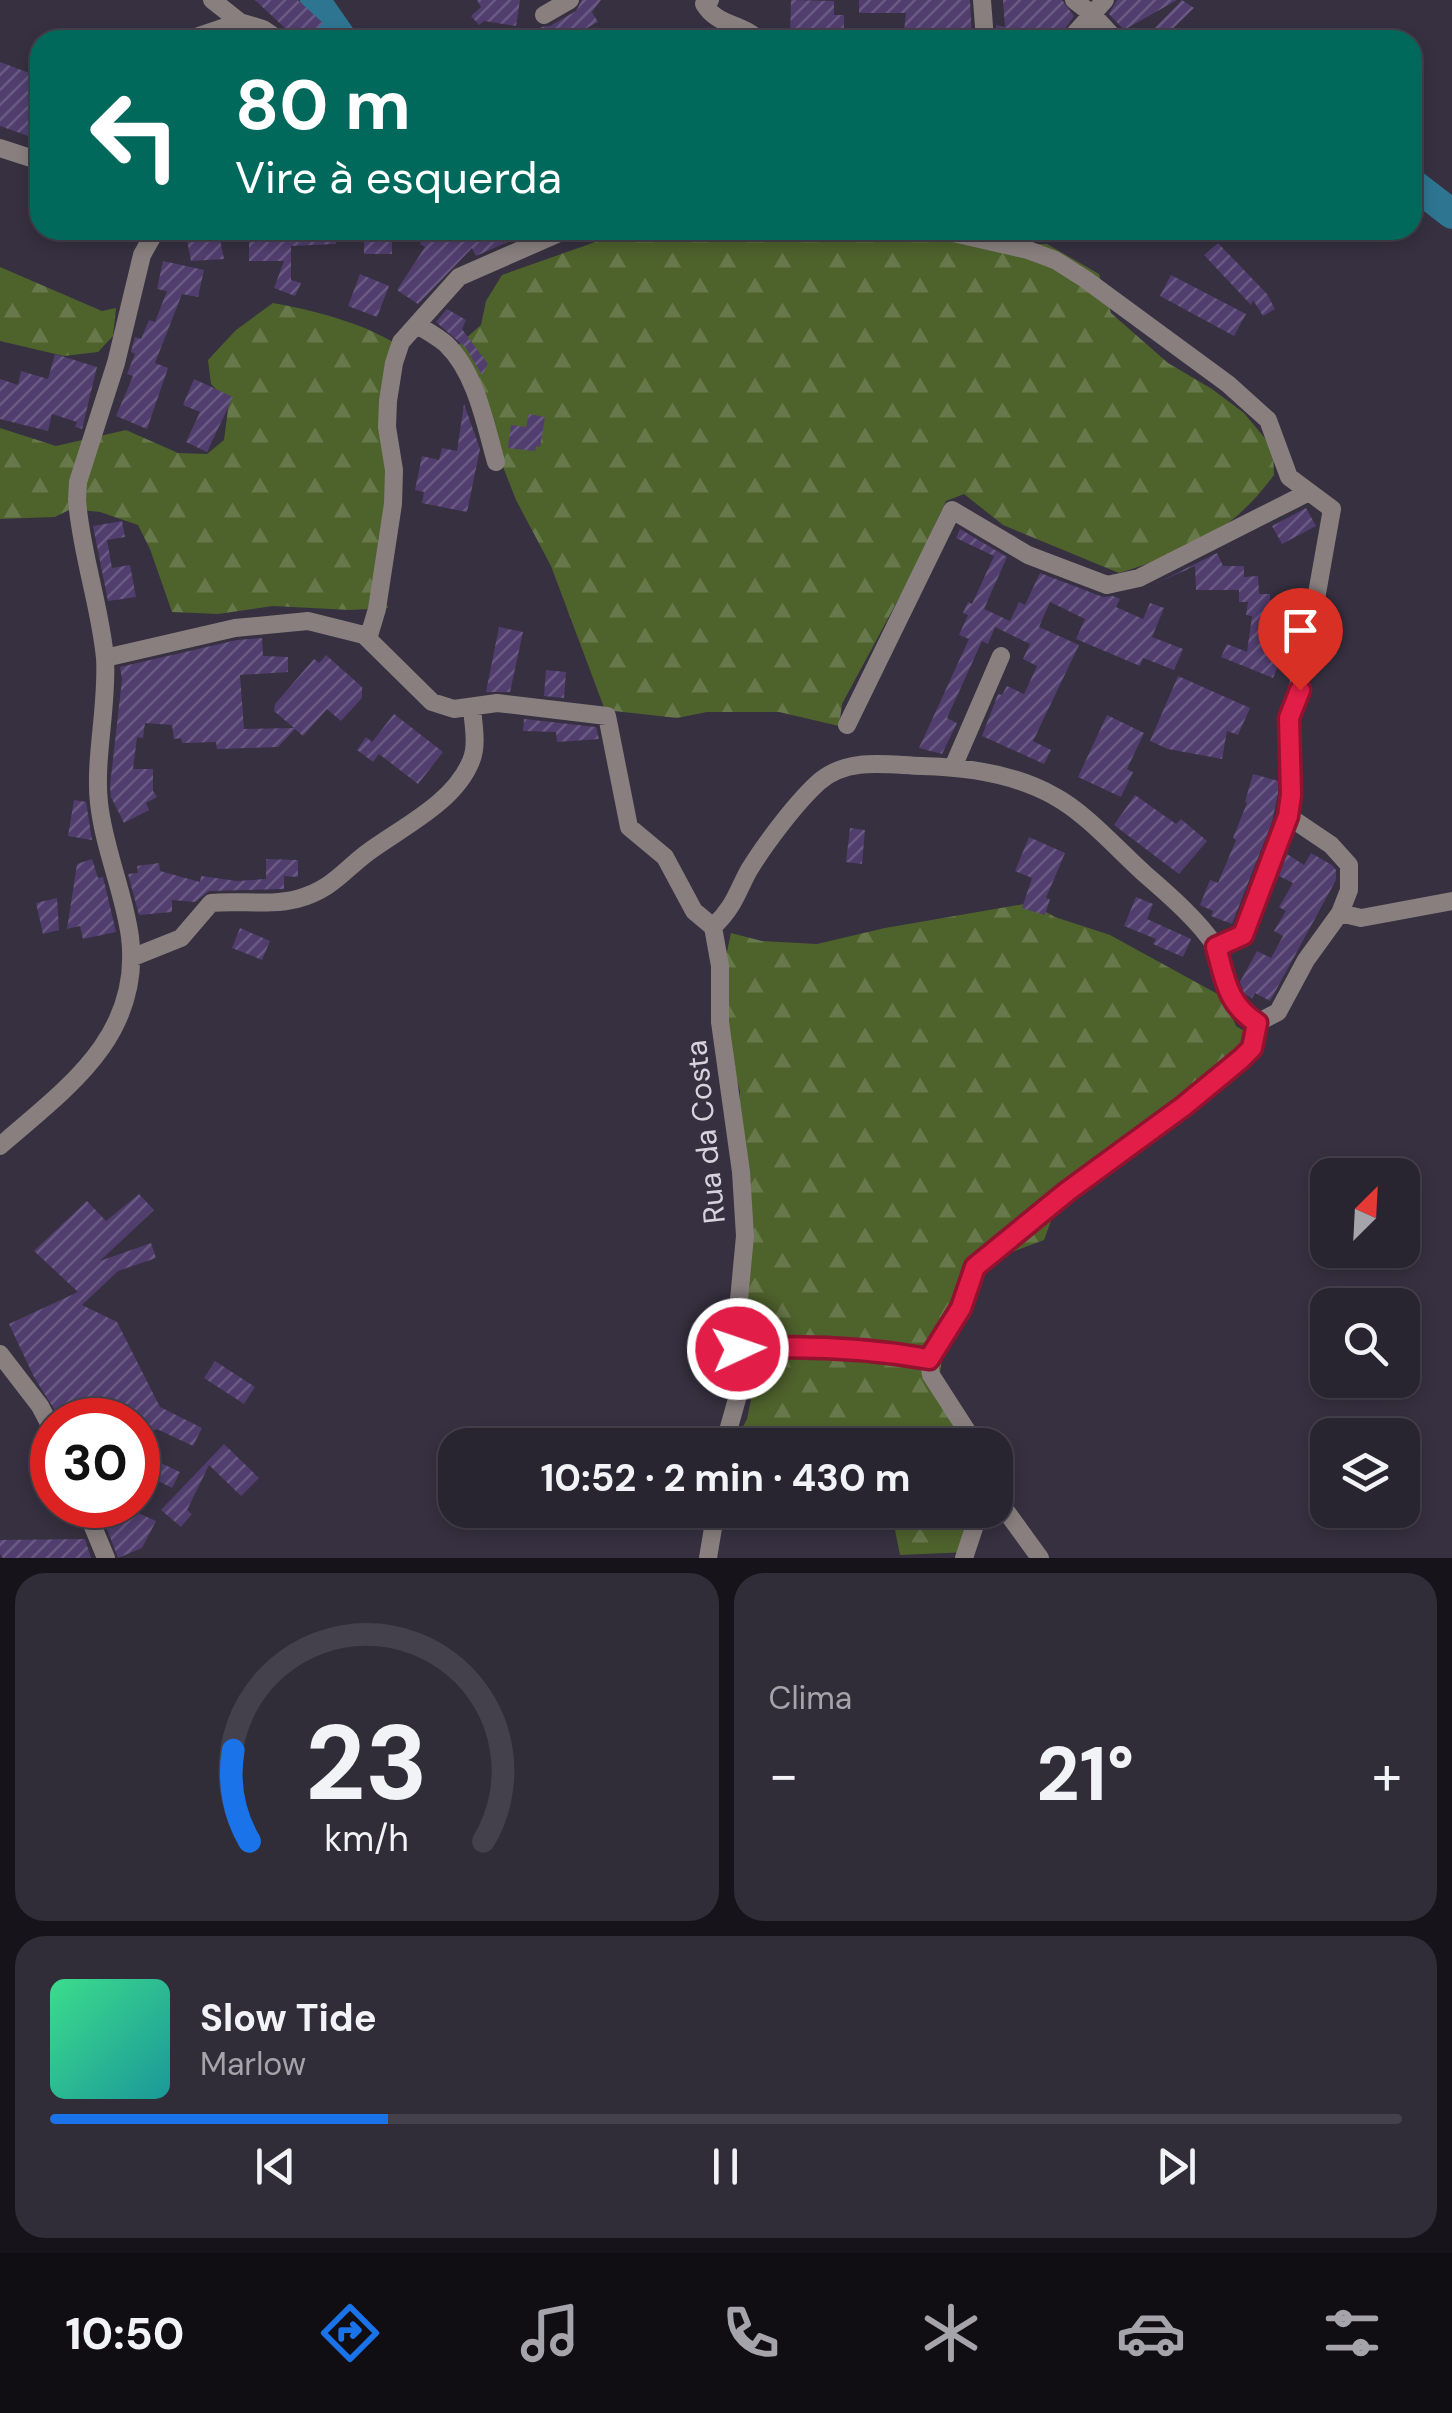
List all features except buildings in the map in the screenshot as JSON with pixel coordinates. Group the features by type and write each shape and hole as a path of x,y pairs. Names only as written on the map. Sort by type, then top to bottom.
{"street":[{"path":"212,0 240,22 264,30"},
{"path":"544,15 570,0"},
{"path":"710,0 704,4 712,17 744,30"},
{"path":"982,0 984,30"},
{"path":"1074,0 1099,8 1078,30"},
{"path":"216,30 240,22"},
{"path":"0,148 30,158"},
{"path":"0,1146 76,1081 94,1060 124,1010 130,987 130,934 110,866 98,800 105,658 78,512 78,482 116,363 142,255 150,240"},
{"path":"368,639 377,609 393,504 394,470 386,427 394,363 402,342 459,277 543,240"},
{"path":"984,240 1055,260 1228,384 1268,420 1289,476 1332,509 1306,661 1289,718 1288,816 1243,935 1216,947"},
{"path":"419,326 446,344 462,367 480,404 496,462"},
{"path":"847,725 952,510 1028,554 1107,585 1139,578 1309,492"},
{"path":"105,658 235,628 308,621 364,635 432,702 454,708 497,704 606,716 612,729 621,800 629,827 664,857 694,911 713,927 732,909 750,870 806,796 819,782 846,766 953,767 1018,780 1056,796 1169,896 1216,947 1230,996 1239,1011 1257,1023"},
{"path":"953,767 1001,656"},
{"path":"131,958 181,938 211,903 298,899 346,874 456,785 472,760 472,707"},
{"path":"1257,1023 1278,1012 1306,960 1340,914 1349,890 1349,866 1331,845 1288,816"},
{"path":"1340,914 1360,918 1452,901"},
{"name":"Rua da Costa","path":"713,927 720,966 720,1022 742,1188 744,1236 736,1331 738,1349 748,1360 729,1428"},
{"path":"965,1428 931,1375 929,1359 961,1308 975,1267 1241,1059 1252,1048 1257,1023"},
{"path":"738,1349 794,1346 877,1350 929,1359"},
{"path":"0,1354 34,1398"},
{"path":"1013,1521 1040,1558"},
{"path":"94,1528 106,1558"},
{"path":"708,1558 713,1528"},
{"path":"964,1558 974,1528"}],"green space":[{"path":"601,240 957,240 990,249 1047,244 1099,274 1111,313 1168,363 1244,413 1273,448 1274,475 1241,512 1206,538 1119,573 1003,525 964,494 946,501 913,572 842,704 839,726 779,712 707,712 677,718 605,710 551,566 516,500 456,347 481,325 486,301 502,275"},
{"path":"0,267 102,311 116,308 113,336 98,352 64,356 0,341"},
{"path":"273,303 342,320 375,332 404,349 386,445 388,608 273,606 218,614 172,612 138,525 100,512 71,509 55,517 0,519 0,428 56,446 126,430 178,453 207,454 224,440 229,402 211,384 208,360 236,330"},
{"path":"1030,903 1055,917 1110,935 1223,997 1236,1026 1256,1038 1055,1210 1044,1240 975,1266 944,1343 939,1380 964,1428 742,1428 756,1375 746,1328 741,1253 740,1091 724,1038 725,961 731,933 762,941 817,944"},
{"path":"895,1528 983,1528 970,1552 900,1555"}],"waterway":[{"path":"315,0 336,30"},
{"path":"1422,191 1452,214"}],"route":[{"path":"738,1349 794,1346 877,1350 929,1359 961,1308 975,1267 1068,1191 1184,1106 1252,1048 1257,1023 1239,1011 1230,996 1216,947 1243,935 1288,816 1289,718 1300,690"}]}
